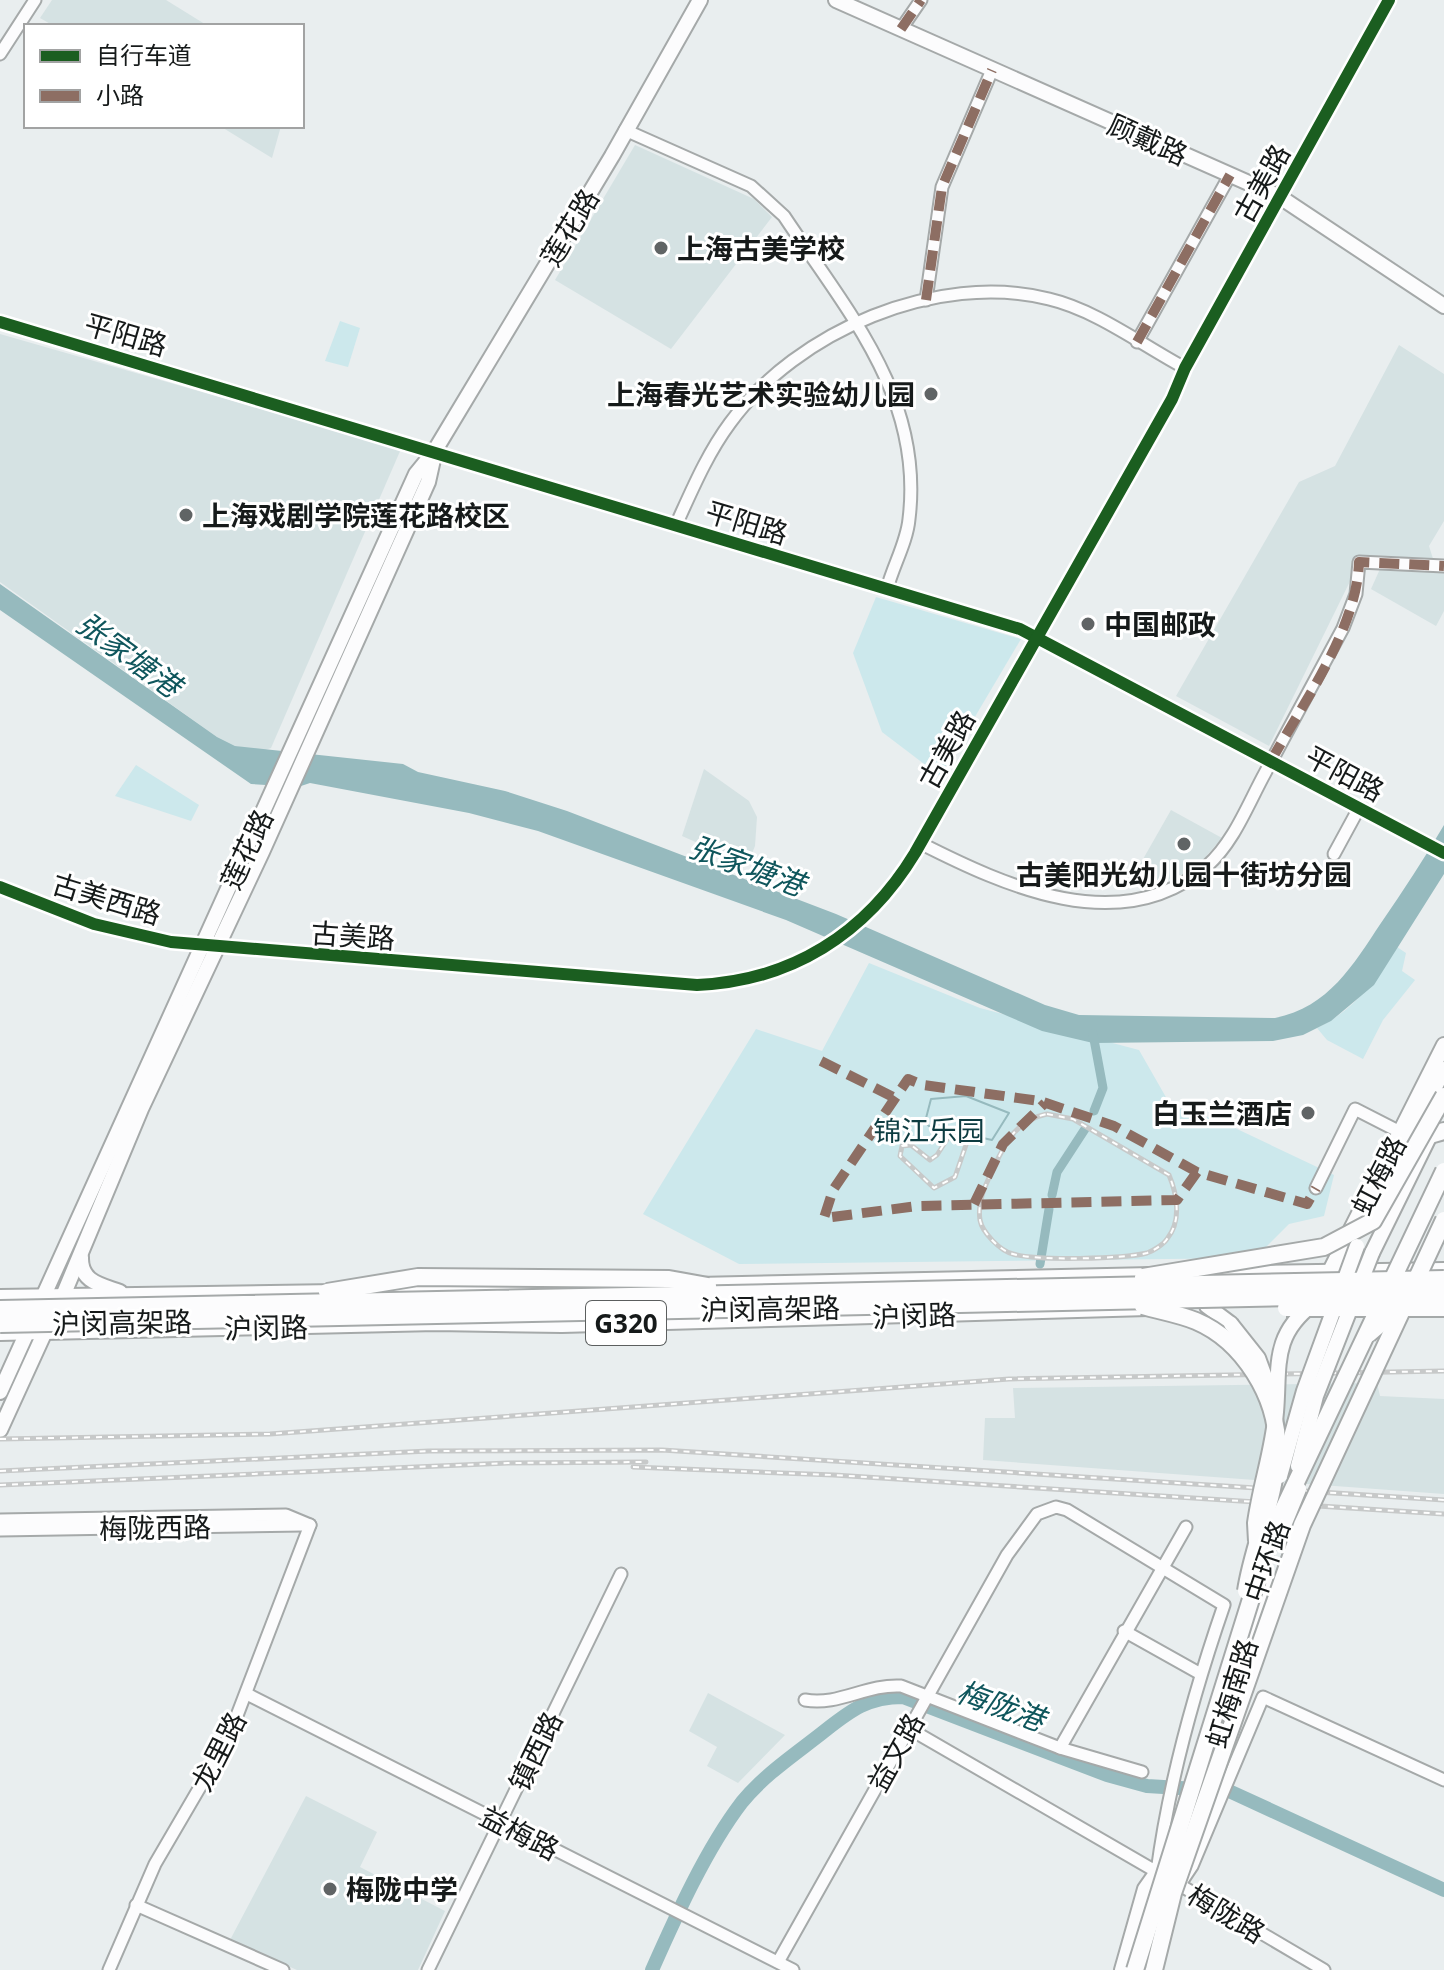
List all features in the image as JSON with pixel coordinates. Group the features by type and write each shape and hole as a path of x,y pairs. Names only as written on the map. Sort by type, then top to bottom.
{"highway":[{"path":"1085,1294 1324,1247 1373,1221 1424,1137 1444,1096"},
{"name":"中环路","path":"1144,1968 1158,1889 1238,1649 1271,1535 1444,1171"},
{"name":"中环路","path":"1144,1968 1302,1525 1444,1220"},
{"path":"327,1292 434,1277 669,1279 741,1292"},
{"name":"沪闵高架路","path":"0,1324 1085,1294 1444,1279"},
{"name":"沪闵高架路","path":"0,1309 741,1292 1085,1294 1444,1290"},
{"path":"1085,1294 1138,1304 1194,1320 1229,1342 1249,1364 1271,1408 1277,1448 1272,1484 1250,1564 1238,1649"},
{"path":"1138,1304 1444,1305"}],"main road":[{"name":"莲花路","path":"0,1392 416,474 434,452 700,0"},
{"name":"顾戴路","path":"836,0 1280,197 1444,306"},
{"name":"莲花路","path":"0,1430 63,1296 141,1109 219,947 428,482 434,452"},
{"name":"虹梅路","path":"1311,1304 1444,1045"},
{"name":"虹梅路","path":"1329,1319 1357,1246 1444,1069"},
{"name":"虹梅路","path":"1345,1323 1372,1253 1437,1133 1444,1107"},
{"path":"81,1252 80,1268 89,1280 128,1294"},
{"path":"1427,1303 1444,1270"},
{"name":"沪闵路","path":"0,1297 1444,1270"},
{"name":"沪闵路","path":"996,1278 1019,1294 1335,1288 1444,1290"},
{"path":"1257,1553 1255,1523 1276,1412 1275,1381 1282,1344 1303,1313 1335,1288"},
{"path":"1278,1540 1291,1515 1326,1415 1354,1355 1370,1333 1394,1312 1414,1298 1444,1290"},
{"name":"沪闵路","path":"0,1333 436,1323 562,1325 1207,1306 1444,1305"},
{"path":"1207,1306 1231,1324 1258,1358 1276,1412"},
{"name":"虹梅南路","path":"1144,1968 1157,1872 1174,1801 1257,1553 1329,1319"},
{"name":"虹梅南路","path":"1144,1968 1175,1882 1278,1540 1316,1396 1345,1323"},
{"name":"虹梅南路","path":"1122,1970 1145,1889 1157,1872"}],"street":[{"path":"0,54 35,0"},
{"path":"901,29 921,0"},
{"name":"古美路","path":"202,945 697,985 725,984 774,973 828,947 865,918 892,889 920,843 1172,399 1185,368 1389,0"},
{"path":"926,300 942,187 992,70"},
{"path":"625,130 751,186 768,198 784,216 888,377 911,452 909,523 887,589"},
{"path":"1137,342 1230,175"},
{"path":"676,525 714,445 753,395 794,359 854,321 926,300 994,293 1042,297 1066,304 1185,368"},
{"name":"平阳路","path":"0,322 1037,635 1444,853"},
{"path":"920,843 995,881 1043,896 1092,902 1147,895 1191,877 1213,859 1232,835 1343,628 1356,594 1359,562 1444,566"},
{"path":"1334,854 1359,808"},
{"name":"古美西路","path":"0,887 123,932 202,945"},
{"path":"1316,1188 1355,1109 1400,1132"},
{"name":"益文路","path":"778,1962 1007,1555 1037,1514 1047,1508 1067,1510 1162,1567"},
{"path":"0,1520 286,1515 310,1525"},
{"name":"梅陇西路","path":"0,1530 310,1525"},
{"name":"龙里路","path":"109,1970 164,1849 217,1761 247,1694 310,1525"},
{"path":"1060,1748 1186,1527"},
{"path":"1162,1567 1224,1605 1199,1673 1175,1776 1174,1801"},
{"name":"镇西路","path":"428,1970 621,1574"},
{"path":"1124,1631 1199,1673"},
{"path":"805,1700 832,1702 878,1685 901,1686 1060,1748 1142,1772"},
{"name":"益梅路","path":"247,1694 793,1970"},
{"path":"1175,1882 1192,1866 1263,1697 1444,1780"},
{"path":"908,1728 1157,1872"},
{"name":"梅陇路","path":"1175,1882 1324,1970"},
{"path":"136,1905 283,1970"}],"shaded area":[{"path":"52,0 166,0 205,24 50,24 40,18"},
{"path":"223,128 280,128 272,158"},
{"name":"上海古美学校","path":"635,145 754,199 772,217 671,349 555,280"},
{"name":"上海戏剧学院莲花路校区","path":"0,334 401,449 271,748 262,751 235,746 217,737 0,582"},
{"path":"1399,345 1444,374 1444,521 1429,546 1435,565 1359,563 1269,746 1176,696 1299,482 1335,466"},
{"path":"1380,569 1444,572 1444,611 1436,626 1371,589"},
{"path":"0,584 217,737 235,746 403,764 418,772 505,791 567,811 836,914 1045,1005 1079,1015 1275,1018 1294,1012 1325,994 1349,969 1444,825 1444,874 1374,985 1331,1021 1303,1035 1273,1041 1093,1043 1042,1031 786,920 538,831 469,813 310,783 298,787 251,784 0,610"},
{"path":"704,769 749,801 757,817 755,846 747,865 682,836"},
{"name":"古美阳光幼儿园十街坊分园","path":"1171,810 1222,838 1202,861 1186,873 1154,885 1134,875"},
{"path":"1377,1383 1380,1396 1444,1399 1444,1494 983,1460 985,1418 1015,1418 1013,1388"},
{"path":"708,1693 785,1735 738,1783 707,1766 717,1747 689,1731"},
{"name":"梅陇中学","path":"306,1796 377,1832 360,1867 445,1911 418,1970 297,1970 230,1940"}],"green space":[{"path":"340,321 360,328 348,367 325,361"},
{"path":"876,597 1021,639 940,776 882,732 853,653"},
{"path":"136,765 199,805 191,821 115,796"},
{"path":"1397,947 1406,953 1402,971 1415,980 1383,1020 1363,1059 1327,1040 1317,1028 1342,1013 1363,994"},
{"name":"锦江乐园","path":"869,963 980,1008 1139,1050 1171,1106 1218,1120 1334,1175 1324,1216 1289,1224 1255,1258 739,1264 643,1214 756,1029 822,1051"}],"waterway":[{"path":"1093,1034 1103,1088 1094,1111"},
{"path":"966,1096 1009,1113 992,1140 929,1126 925,1122 931,1099 966,1096"},
{"path":"1052,1195 1057,1172 1085,1129"},
{"path":"1040,1264 1049,1209"},
{"name":"梅陇港","path":"652,1970 704,1862 742,1802 770,1774 841,1719 868,1703 890,1698 903,1697 1107,1775 1147,1786 1229,1791 1444,1890"}],"railway":[{"path":"1047,1114 1073,1119 1169,1175 1176,1199 1176,1216 1172,1232 1163,1243 1149,1252 1135,1255 1060,1258 1013,1254 992,1240 981,1225 979,1213 988,1180 1014,1133 1028,1121 1047,1114"},
{"path":"962,1129 968,1139 955,1177 934,1188 900,1156 902,1146 911,1145 930,1160 937,1155 953,1130 962,1129"},
{"path":"0,1439 270,1434 1009,1379 1444,1371"},
{"path":"0,1471 429,1451 662,1450 1444,1500"},
{"path":"0,1485 508,1463 646,1462"},
{"path":"633,1467 834,1475 1444,1514"}],"marked path":[{"path":"901,29 921,0"},
{"path":"926,300 942,187 992,70"},
{"path":"1137,342 1230,175"},
{"path":"1271,761 1339,639 1356,587 1359,562 1444,566"},
{"path":"821,1061 893,1097"},
{"path":"1197,1172 1177,1200 918,1206 824,1218 833,1190 908,1079 923,1085 1040,1101 1114,1126 1197,1172 1307,1204 1316,1188"},
{"path":"974,1204 1003,1144 1045,1103"}],"cycle path":[{"path":"0,887 94,924 171,942 697,985 731,982 764,974 823,948 873,907 915,853 1172,399 1185,368 1389,0"},
{"path":"0,322 1020,629 1444,853"}],"place":[{"name":"上海古美学校","path":"661,248"},
{"name":"上海春光艺术实验幼儿园","path":"931,394"},
{"name":"上海戏剧学院莲花路校区","path":"186,515"},
{"name":"中国邮政","path":"1088,624"},
{"name":"古美阳光幼儿园十街坊分园","path":"1184,844"},
{"name":"白玉兰酒店","path":"1308,1113"},
{"name":"梅陇中学","path":"330,1889"}],"water label":[{"name":"张家塘港","path":"129,654"},
{"name":"张家塘港","path":"747,865"}]}
